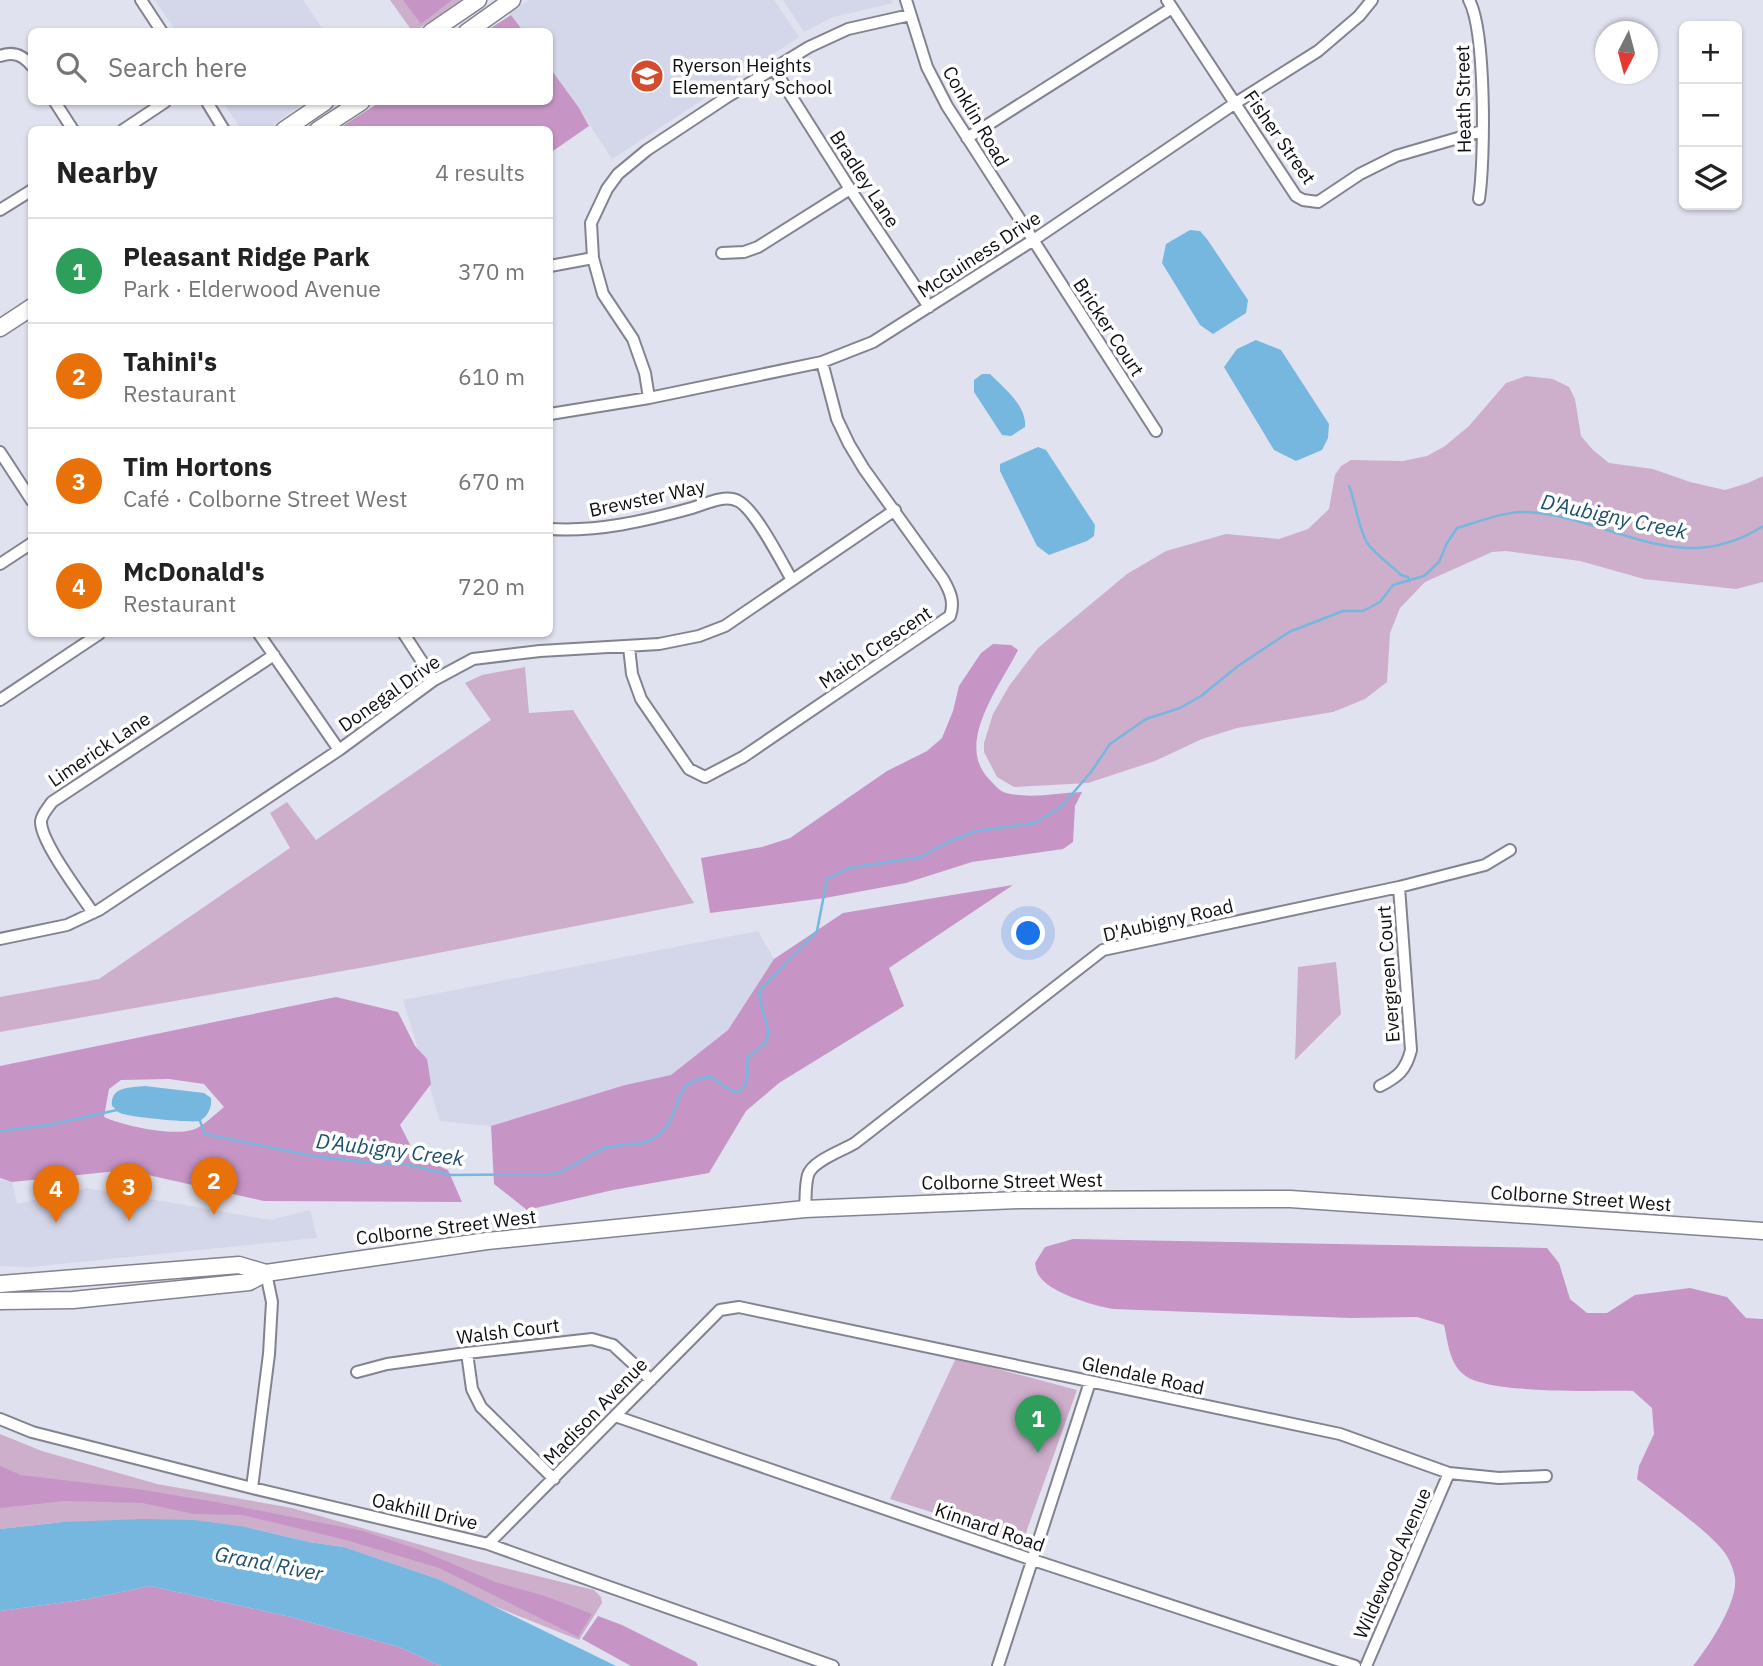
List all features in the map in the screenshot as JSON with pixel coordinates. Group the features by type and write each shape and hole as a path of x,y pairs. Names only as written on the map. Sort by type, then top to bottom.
{"main road":[{"path":"437,28 478,0"},
{"path":"473,28 512,0"},
{"path":"290,126 321,105"},
{"path":"324,126 356,105"},
{"path":"0,328 28,310"},
{"name":"Colborne Street West","path":"0,1301 73,1300 249,1282 266,1273 487,1241 804,1209 1020,1200 1290,1199 1763,1231"},
{"name":"Colborne Street West","path":"0,1284 239,1265 266,1273"}],"street":[{"path":"141,0 159,28"},
{"name":"Conklin Road","path":"906,0 927,67 947,106 1032,241"},
{"name":"McGuiness Drive","path":"553,414 649,398 822,362 873,342 1032,241 1234,104 1318,51 1359,16 1372,0"},
{"name":"Heath Street","path":"1469,0 1479,34 1482,131 1482,182 1479,198"},
{"path":"968,138 1170,4"},
{"name":"Fisher Street","path":"1170,4 1296,196 1310,203 1325,199 1360,174 1396,156 1482,131"},
{"path":"649,398 645,373 633,338 603,294 593,258 591,223 597,207 618,174 647,150 727,97 828,36 910,15"},
{"path":"0,56 12,53 24,56 28,61"},
{"name":"Bradley Lane","path":"774,69 929,307"},
{"path":"57,105 70,126"},
{"path":"129,126 160,105"},
{"path":"209,105 222,126"},
{"path":"722,253 744,252 758,247 850,189"},
{"path":"0,211 28,193"},
{"name":"Bricker Court","path":"1032,241 1156,431"},
{"path":"553,265 593,258"},
{"name":"Maich Crescent","path":"629,647 632,674 640,699 689,769 705,777 721,771 950,616 953,608 950,591 849,444 837,419 822,362"},
{"path":"0,452 28,495"},
{"name":"Brewster Way","path":"553,529 606,528 723,499 738,500 751,513 792,580"},
{"name":"Donegal Drive","path":"0,939 66,925 93,913 339,750 434,680 473,659 499,654 629,647 678,641 725,626 895,510"},
{"path":"0,564 28,546"},
{"path":"0,700 94,637"},
{"path":"261,637 339,750"},
{"path":"406,637 434,680"},
{"name":"Limerick Lane","path":"93,913 43,836 41,818 45,811 52,802 274,655"},
{"name":"D'Aubigny Road","path":"804,1209 809,1170 816,1163 855,1143 1104,950 1399,887 1485,865 1510,850"},
{"name":"Evergreen Court","path":"1380,1086 1398,1077 1411,1049 1399,887"},
{"path":"253,1488 269,1354 272,1302 266,1273"},
{"name":"Glendale Road","path":"731,1308 739,1307 1340,1434 1449,1473 1499,1478 1546,1476"},
{"name":"Madison Avenue","path":"488,1544 720,1310 731,1308"},
{"name":"Walsh Court","path":"358,1372 387,1364 592,1339 613,1345 651,1380"},
{"path":"467,1353 472,1389 481,1407 554,1479"},
{"path":"998,1666 1090,1382"},
{"name":"Kinnard Road","path":"615,1416 1033,1560 1355,1666"},
{"name":"Oakhill Drive","path":"0,1419 32,1432 488,1544 833,1666"},
{"name":"Wildewood Avenue","path":"1366,1666 1449,1473"}],"shaded area":[{"path":"155,0 303,0 322,28 174,28"},
{"path":"390,0 461,0 420,28 410,28"},
{"path":"403,0 452,0 421,24"},
{"name":"Ryerson Heights Elementary School","path":"529,0 774,0 799,37 612,159 553,72 553,28 521,28 508,12"},
{"path":"783,0 892,0 893,3 833,17 804,32"},
{"path":"511,15 521,28 491,28"},
{"path":"553,72 589,126 553,151 553,126 343,126 375,105 553,105"},
{"path":"225,105 301,105 272,126 239,126"},
{"path":"1526,376 1553,379 1569,387 1575,399 1581,436 1609,463 1653,469 1690,482 1725,490 1763,476 1763,582 1736,589 1644,579 1580,561 1506,551 1492,552 1425,582 1400,608 1390,633 1387,682 1365,699 1333,712 1237,728 1202,739 1155,761 1088,783 1014,787 997,777 984,752 984,743 993,714 1009,686 1038,648 1127,574 1166,551 1226,534 1279,539 1308,529 1329,509 1335,475 1341,466 1351,460 1403,461 1427,456 1445,446 1469,426 1506,383"},
{"path":"993,644 1011,645 1018,650 992,697 978,732 976,749 980,765 989,779 1006,793 1034,796 1082,792 1075,806 1073,842 1063,849 972,862 906,883 825,898 710,913 701,858 762,847 790,838 887,771 927,751 942,738 959,686 981,653"},
{"path":"525,667 529,713 573,710 694,903 371,966 0,1032 0,997 99,979 290,848 270,813 287,802 316,840 491,720 465,683 482,675"},
{"path":"1013,885 889,968 904,1006 779,1083 746,1111 709,1173 613,1190 527,1210 494,1184 491,1126 625,1085 671,1075 728,1030 774,959 843,913"},
{"path":"758,931 774,959 728,1030 671,1075 625,1085 491,1126 440,1121 403,1000"},
{"path":"1336,962 1341,1014 1295,1060 1298,967"},
{"path":"336,997 398,1012 415,1046 427,1059 431,1084 400,1125 416,1156 448,1170 462,1202 264,1201 126,1170 12,1182 0,1178 0,1066","holes":["169,1079 204,1084 224,1107 192,1130 172,1132 147,1129 104,1117 109,1089 121,1080"]},
{"path":"0,1180 12,1181 17,1204 87,1188 270,1220 310,1210 317,1238 30,1267 0,1266"},
{"path":"1073,1239 1547,1248 1559,1263 1570,1299 1587,1313 1607,1313 1635,1295 1690,1288 1727,1297 1746,1318 1763,1319 1763,1666 1693,1666 1727,1612 1735,1588 1735,1576 1728,1558 1713,1539 1637,1479 1639,1466 1654,1434 1652,1408 1633,1391 1517,1388 1475,1381 1463,1374 1455,1364 1444,1325 1417,1317 1351,1318 1113,1309 1095,1305 1051,1287 1037,1272 1035,1263 1045,1247"},
{"path":"956,1358 1077,1390 1023,1541 890,1499"},
{"path":"0,1434 42,1451 157,1484 292,1508 477,1561 594,1590 601,1597 602,1603 579,1640 476,1599 438,1579 344,1547 246,1527 63,1522 0,1529"},
{"path":"0,1466 21,1475 137,1489 363,1531 420,1550 495,1582 545,1596 592,1614 578,1637 439,1568 346,1540 243,1515 194,1514 142,1503 64,1501 0,1508"},
{"path":"150,1586 291,1617 399,1647 441,1666 0,1666 0,1611 88,1599"},
{"path":"598,1616 696,1662 698,1666 631,1666 582,1639"}],"water":[{"path":"1190,230 1200,231 1207,239 1248,300 1246,313 1213,334 1200,325 1162,263 1166,244"},
{"path":"1256,340 1281,350 1329,424 1328,438 1322,450 1296,461 1274,450 1224,367 1237,349"},
{"path":"982,374 990,374 1014,398 1022,412 1025,427 1011,436 1002,435 974,392 974,380"},
{"path":"1038,447 1046,450 1095,525 1094,536 1087,541 1049,555 1037,546 1000,471 1000,464"},
{"path":"145,1086 204,1093 211,1098 210,1108 202,1119 194,1121 125,1115 112,1106 112,1099 118,1091"},
{"name":"Grand River","path":"194,1520 246,1527 344,1547 438,1579 616,1666 441,1666 399,1647 291,1617 150,1586 88,1599 0,1611 0,1529 63,1522"}],"waterway":[{"path":"1349,486 1368,544 1401,575 1408,577 1409,581"},
{"name":"D'Aubigny Creek","path":"200,1121 205,1134 312,1156 405,1164 451,1175 553,1174 568,1169 605,1148 647,1142 661,1133 673,1115 683,1090 698,1079 711,1077 732,1091 739,1092 743,1089 747,1077 747,1059 767,1038 760,990 817,931 827,879 849,868 921,857 976,831 1035,823 1061,807 1091,772 1110,744 1146,719 1180,708 1201,696 1238,666 1289,632 1343,611 1363,611 1380,602 1393,585 1424,576 1439,562 1457,528 1500,515 1525,512 1556,516 1673,547 1702,548 1732,541 1763,526"},
{"name":"D'Aubigny Creek","path":"0,1131 49,1125 117,1110"}],"place":[{"name":"Ryerson Heights Elementary School","path":"647,76"},
{"name":"Tahini's","path":"214,1215"},
{"name":"Tim Hortons","path":"129,1221"},
{"name":"McDonald's","path":"56,1223"},
{"name":"Pleasant Ridge Park","path":"1038,1453"}]}
